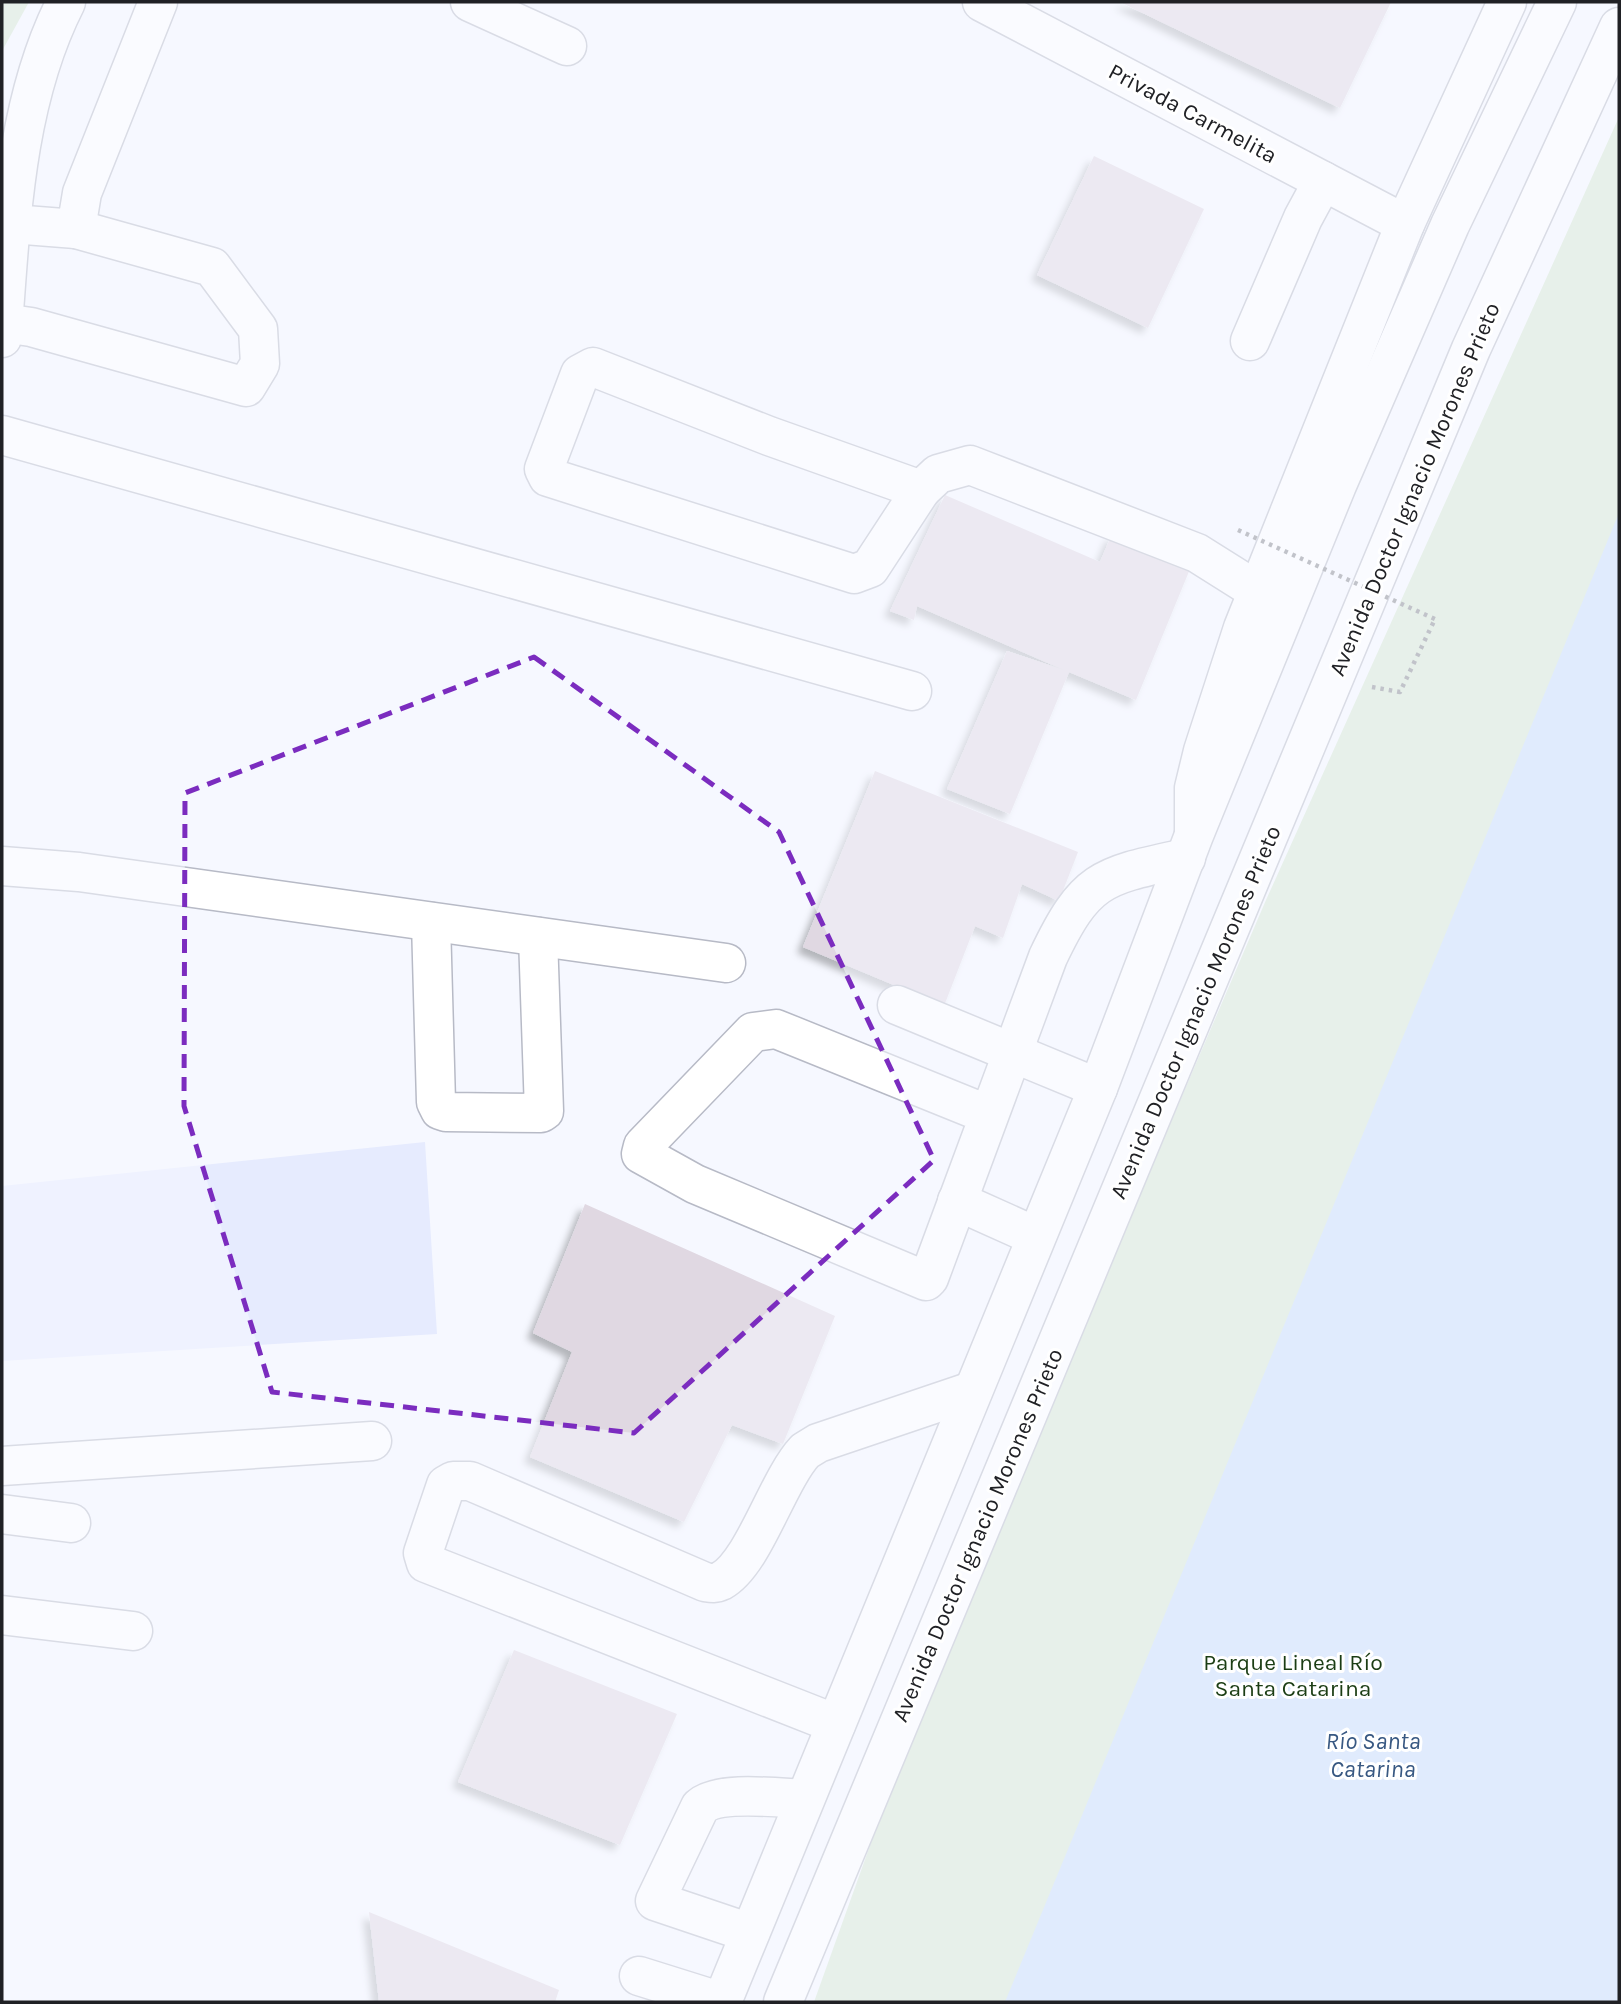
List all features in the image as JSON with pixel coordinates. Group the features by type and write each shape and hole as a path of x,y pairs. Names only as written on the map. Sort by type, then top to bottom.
{"main road":[{"path":"12,224 76,229 212,267 258,329 260,364 246,387 31,327 2,330 12,224 27,107 52,29 66,2"},
{"path":"76,229 82,193 158,2"},
{"path":"470,2 567,46"},
{"name":"Privada Carmelita","path":"982,2 1405,224"},
{"path":"639,1976 722,2002 1098,1088 1190,846 1272,599 1405,224 1507,2"},
{"path":"1272,599 1557,2"},
{"name":"Avenida Doctor Ignacio Morones Prieto","path":"783,2002 1471,349 1619,27"},
{"path":"1250,341 1303,218 1323,181"},
{"path":"921,490 769,436 593,367 580,374 544,469 548,477 846,573 861,573 870,568 921,490 938,474 970,465 1197,553 1272,599"},
{"path":"2,435 912,691"},
{"path":"989,1115 776,1029 760,1029 753,1032 703,1083 642,1150 645,1158 695,1184 921,1281 929,1278 1048,957 1069,914 1093,887 1121,872 1190,846"},
{"path":"2,866 79,872 726,963"},
{"path":"431,922 436,1102 440,1111 446,1112 544,1111 538,937"},
{"path":"897,1005 1098,1088"},
{"path":"957,1201 1035,1236"},
{"path":"836,1724 426,1563 423,1553 446,1485 453,1481 471,1482 705,1582 715,1583 722,1581 739,1563 805,1451 818,1443 972,1391"},
{"path":"2,1466 372,1441"},
{"path":"2,1514 71,1522"},
{"path":"2,1615 133,1631"},
{"path":"750,1933 654,1901 699,1807 706,1802 724,1798 805,1799"}],"path":[{"path":"1238,530 1435,619 1400,692"}],"highlighted area":[{"path":"534,657 779,832 934,1160 634,1433 272,1392 184,1106 185,793"}],"shaded area":[{"path":"425,1142 437,1334 2,1361 2,1186"}],"green space":[{"path":"2,2 29,2 2,51"},
{"name":"Parque Lineal Río Santa Catarina","path":"1619,117 1619,2002 814,2002 877,1826 1072,1353 1266,900"}],"water":[{"name":"Río Santa Catarina","path":"1619,513 1619,2002 1005,2002"}],"building":[{"path":"1120,2 1391,2 1340,108"},
{"path":"1094,156 1204,209 1148,328 1037,275"},
{"path":"945,495 1100,562 1112,534 1190,569 1136,700 1069,672 1010,814 947,789 1007,651 1064,670 917,606 914,620 890,611"},
{"path":"875,771 1078,852 1059,901 1022,884 1003,938 975,926 944,1006 803,947"},
{"path":"585,1204 835,1316 783,1444 732,1425 684,1522 530,1457 572,1352 533,1333"},
{"path":"514,1650 677,1714 620,1845 458,1782"},
{"path":"369,1912 559,1990 555,2002 379,2002"}]}
